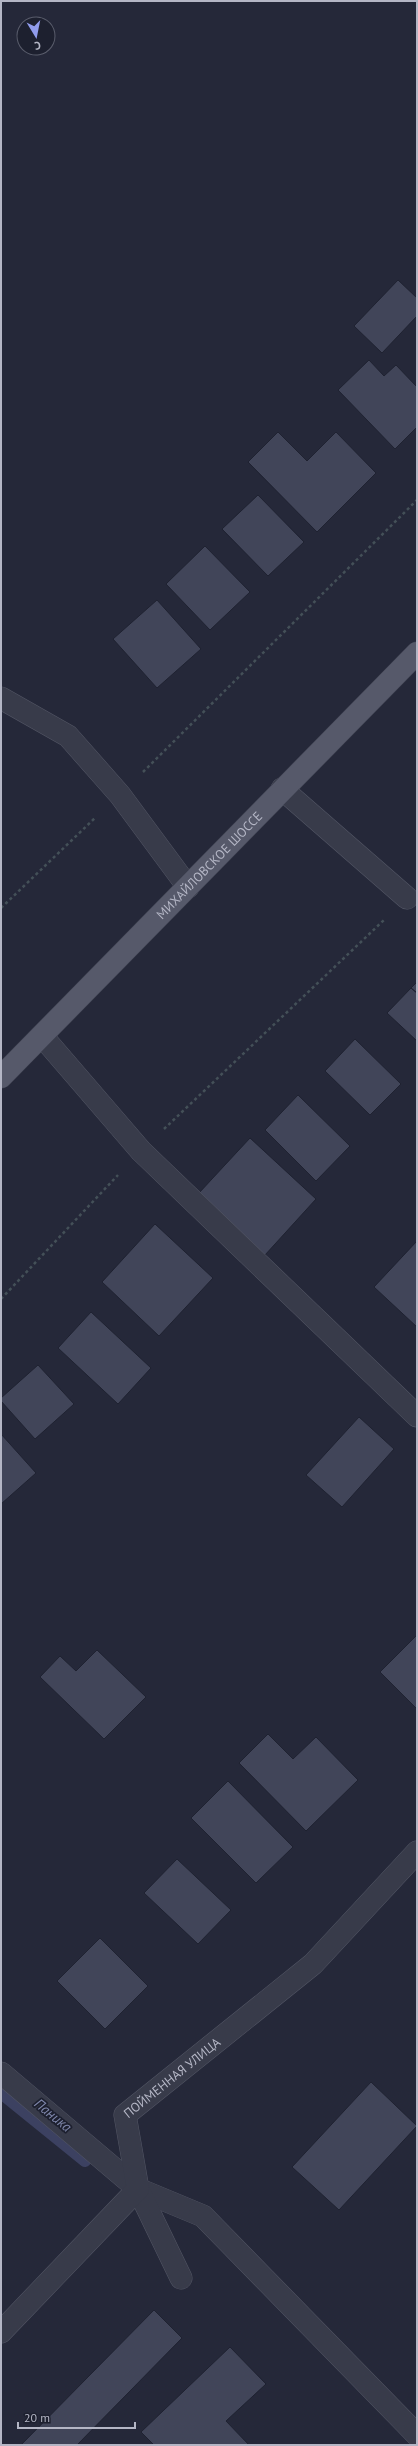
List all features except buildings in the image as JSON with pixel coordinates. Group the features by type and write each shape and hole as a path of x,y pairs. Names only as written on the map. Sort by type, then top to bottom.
{"main road":[{"name":"МИХАЙЛОВСКОЕ ШОССЕ","path":"1,1077 188,887 282,788 417,653"}],"street":[{"path":"1,698 68,736 120,795 188,887"},
{"path":"282,788 407,898"},
{"path":"42,1036 141,1151 417,1416"},
{"name":"ПОЙМЕННАЯ УЛИЦА","path":"138,2189 125,2115 312,1964 417,1852"},
{"path":"1,2073 138,2189 203,2216 417,2435"},
{"path":"138,2189 181,2278"},
{"path":"1,2332 138,2189"}],"path":[{"path":"1,908 120,795 417,500"},
{"path":"1,1299 141,1151 407,898"}],"waterway":[{"name":"Паника","path":"1,2093 85,2161"}]}
